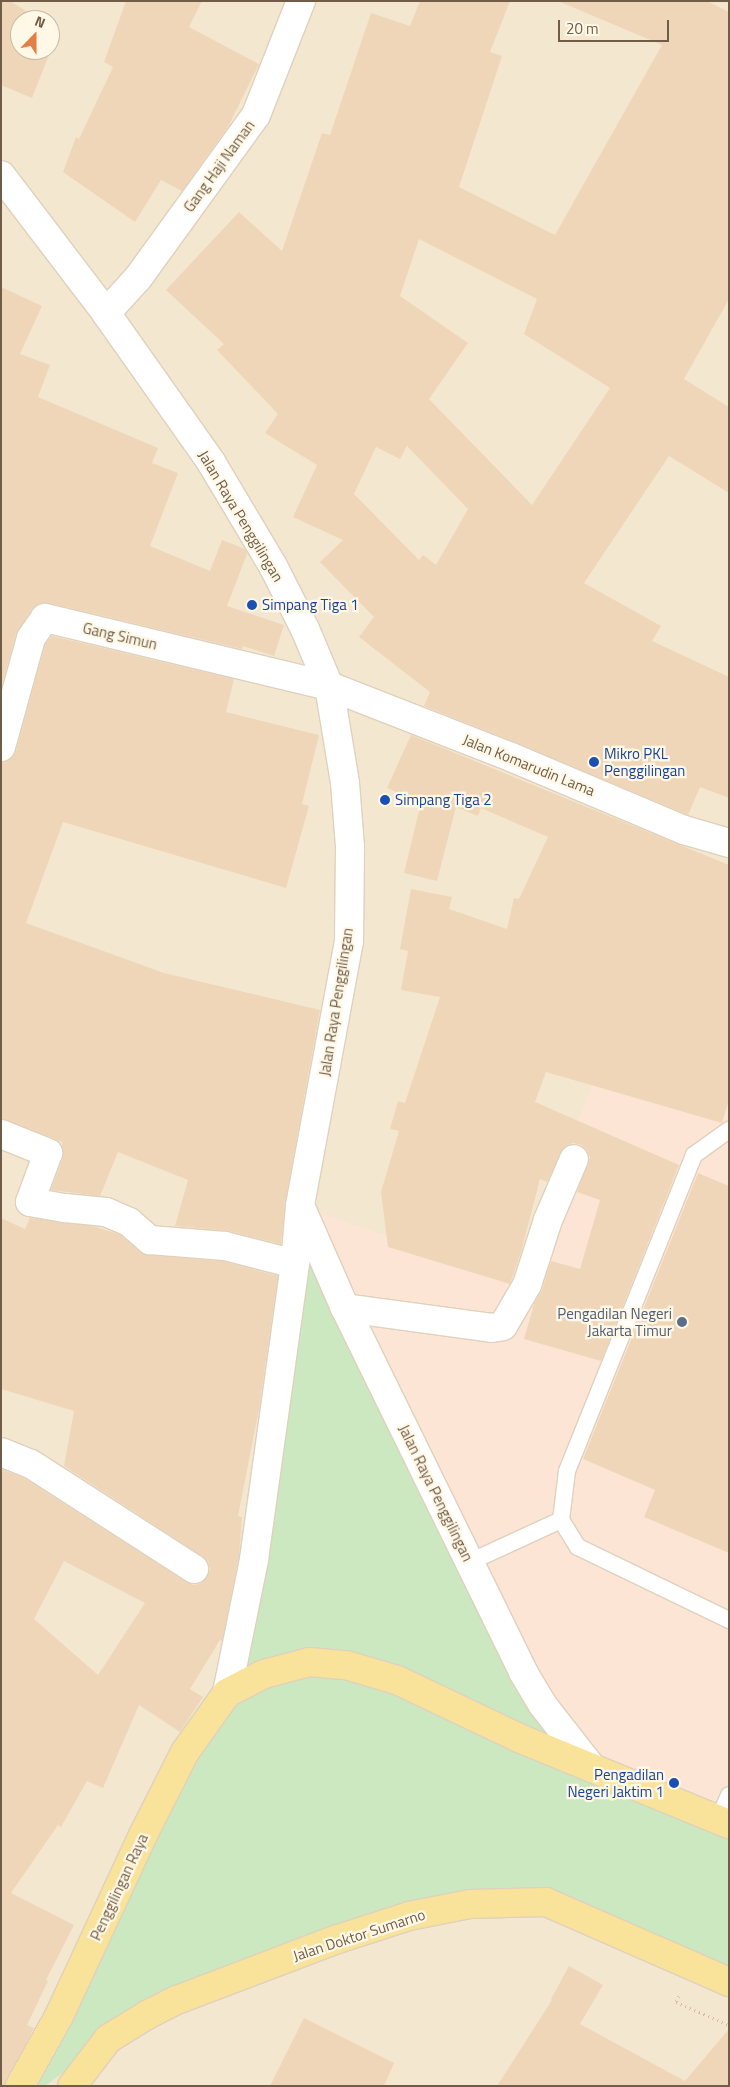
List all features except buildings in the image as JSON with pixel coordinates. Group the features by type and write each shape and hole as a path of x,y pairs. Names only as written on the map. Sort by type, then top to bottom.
{"main road":[{"name":"Gang Haji Naman","path":"106,313 138,278 256,115 301,1"},
{"name":"Jalan Raya Penggilingan","path":"1,175 106,313 211,462 273,566 329,686 347,798 350,847 349,941 300,1206 295,1264 254,1560 227,1693"},
{"name":"Gang Simun","path":"3,733 31,638 45,618 329,686"},
{"name":"Jalan Komarudin Lama","path":"329,686 520,760 684,830 729,843"},
{"path":"1,1134 48,1153 30,1202 106,1212 129,1222 150,1240 225,1246 295,1264"},
{"path":"345,1308 492,1328 503,1326 526,1285 548,1220 574,1159"},
{"name":"Jalan Raya Penggilingan","path":"300,1206 345,1308 523,1672 542,1704 592,1768"},
{"path":"1,1452 31,1464 194,1569"},
{"path":"227,1693 264,1674 309,1662 346,1665 397,1680 469,1716 724,1822"},
{"name":"Penggilingan Raya","path":"20,2086 59,2016 143,1835 185,1752 227,1693"},
{"name":"Jalan Doktor Sumarno","path":"72,2086 108,2039 147,2015 177,2000 338,1938 409,1916 470,1904 546,1902 729,1982"}],"lane":[{"path":"729,1130 694,1155 567,1471 561,1520 578,1547 729,1620"},
{"path":"470,1562 561,1520"},
{"path":"724,1822 729,1795"}],"path":[{"path":"676,2002 729,2025"}],"shaded area":[{"path":"1,1 729,1 729,2086 1,2086"},
{"path":"670,898 729,942 729,1825 592,1768 523,1672 300,1206 512,1279"}],"green space":[{"path":"300,1206 470,1562 592,1768 729,1825 729,1982 547,1902 469,1904 108,2039 45,2086 20,2086 227,1693"}],"place":[{"name":"Simpang Tiga 1","path":"252,605"},
{"name":"Mikro PKL Penggilingan","path":"594,762"},
{"name":"Simpang Tiga 2","path":"385,800"},
{"name":"Pengadilan Negeri Jakarta Timur","path":"682,1322"},
{"name":"Pengadilan Negeri Jaktim 1","path":"674,1783"}]}
